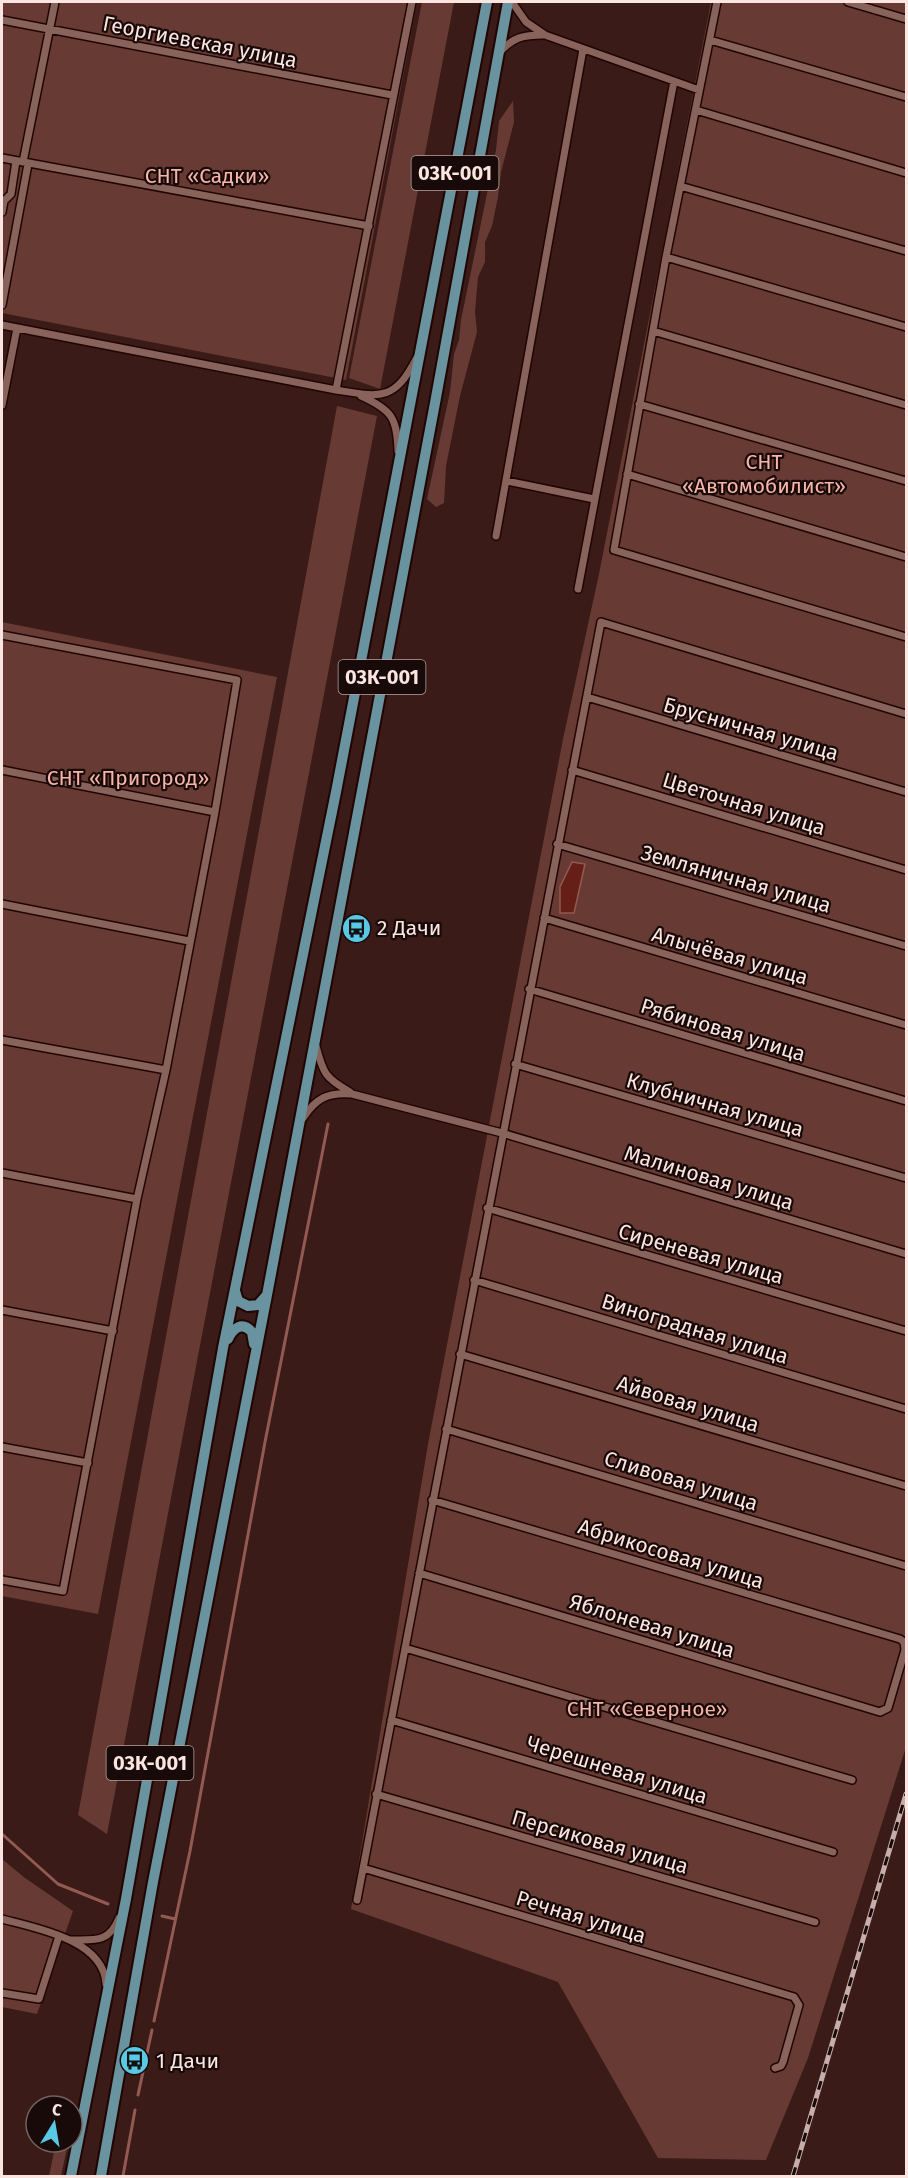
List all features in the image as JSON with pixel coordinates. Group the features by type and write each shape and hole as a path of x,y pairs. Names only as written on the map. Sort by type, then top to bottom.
{"main road":[{"name":"03К-001","path":"71,2176 107,2005 235,1287 336,792 487,2"},
{"name":"03К-001","path":"101,2176 153,1882 267,1295 498,54 510,2"},
{"path":"235,1287 238,1301 248,1306 258,1305 267,1295"},
{"path":"224,1348 231,1331 244,1327 252,1332 255,1353"}],"street":[{"path":"2,305 22,162 55,2"},
{"path":"336,390 412,2"},
{"path":"510,2 526,22 546,35 699,90"},
{"path":"717,2 666,257 614,550 906,637"},
{"path":"848,2 906,19"},
{"name":"Георгиевская улица","path":"2,20 392,95"},
{"path":"498,54 506,45 520,36 546,35"},
{"path":"710,40 906,97"},
{"path":"496,536 583,48"},
{"path":"578,589 674,81"},
{"path":"696,110 906,173"},
{"path":"2,158 369,226"},
{"path":"2,212 4,201 11,194 22,162"},
{"path":"680,186 906,251"},
{"path":"666,257 906,327"},
{"path":"2,325 336,390 377,395 395,390 411,369 423,345"},
{"path":"2,405 17,328"},
{"path":"653,331 906,405"},
{"path":"353,393 375,402 392,416 396,427 398,474"},
{"path":"639,404 906,482"},
{"path":"627,474 906,557"},
{"path":"507,481 594,499"},
{"path":"357,1900 487,1208 601,622 906,714"},
{"path":"2,635 237,680 215,812 166,1070 137,1199 63,1591 2,1580"},
{"name":"Брусничная улица","path":"586,697 906,792"},
{"path":"2,770 215,812"},
{"name":"Цветочная улица","path":"572,770 906,870"},
{"name":"Земляничная улица","path":"557,844 906,946"},
{"path":"2,904 189,941"},
{"name":"Алычёвая улица","path":"544,918 906,1025"},
{"name":"Рябиновая улица","path":"530,989 906,1101"},
{"path":"2,1040 166,1070"},
{"path":"314,1040 322,1070 331,1080 352,1094"},
{"name":"Клубничная улица","path":"515,1064 906,1178"},
{"path":"298,1126 309,1109 322,1098 336,1093 352,1094"},
{"name":"Малиновая улица","path":"352,1094 502,1133 906,1254"},
{"path":"2,1173 137,1199"},
{"name":"Сиреневая улица","path":"487,1208 906,1331"},
{"name":"Виноградная улица","path":"474,1280 906,1409"},
{"path":"2,1310 113,1331"},
{"name":"Айвовая улица","path":"460,1354 906,1486"},
{"name":"Сливовая улица","path":"446,1429 906,1566"},
{"path":"2,1447 88,1463"},
{"name":"Абрикосовая улица","path":"432,1500 900,1639 904,1642 905,1650 888,1708 884,1712 875,1711"},
{"name":"Яблоневая улица","path":"419,1573 875,1711"},
{"path":"405,1648 852,1780"},
{"name":"Черешневая улица","path":"391,1720 834,1852"},
{"name":"Персиковая улица","path":"376,1794 815,1922"},
{"name":"Речная улица","path":"363,1868 789,1995 797,2000 799,2005 783,2062 781,2066 775,2068"},
{"path":"69,1940 98,1940 108,1935 116,1925 126,1899"},
{"path":"2,1919 39,1928 69,1940 95,1956 105,1977 107,2005"},
{"path":"2,1993 39,2000 59,1936"}],"green space":[{"name":"СНТ «Садки»","path":"2,2 417,2 346,380 2,313"},
{"path":"422,2 454,2 380,389 349,378"},
{"name":"СНТ «Северное»","path":"711,2 906,2 906,1747 808,2058 766,2160 658,2158 558,1982 351,1909 428,1444 563,739 599,574"},
{"path":"513,101 514,122 501,172 492,226 485,242 485,262 478,277 475,312 477,332 460,396 446,466 444,503 436,507 427,499 450,392 454,354 459,340 461,320 496,150 499,121"},
{"path":"337,406 377,416 107,1834 78,1815"},
{"name":"СНТ «Пригород»","path":"2,622 277,677 98,1614 2,1596"},
{"path":"2,1859 73,1911 37,2014 2,2007"},
{"path":"54,2154 66,2154 61,2176 49,2176"}],"shaded area":[{"path":"572,862 585,864 574,913 560,913 560,887"}],"waterway":[{"path":"154,2021 190,1851 265,1442 328,1124"},
{"path":"2,1834 58,1884 108,1904"},
{"path":"162,1916 175,1919"},
{"path":"138,2095 152,2030"},
{"path":"123,2176 135,2110"}],"railway":[{"path":"793,2176 906,1794"}],"place":[{"name":"2 Дачи","path":"356,928"},
{"name":"1 Дачи","path":"135,2061"}],"park label":[{"name":"СНТ «Автомобилист»","path":"764,474"}]}
